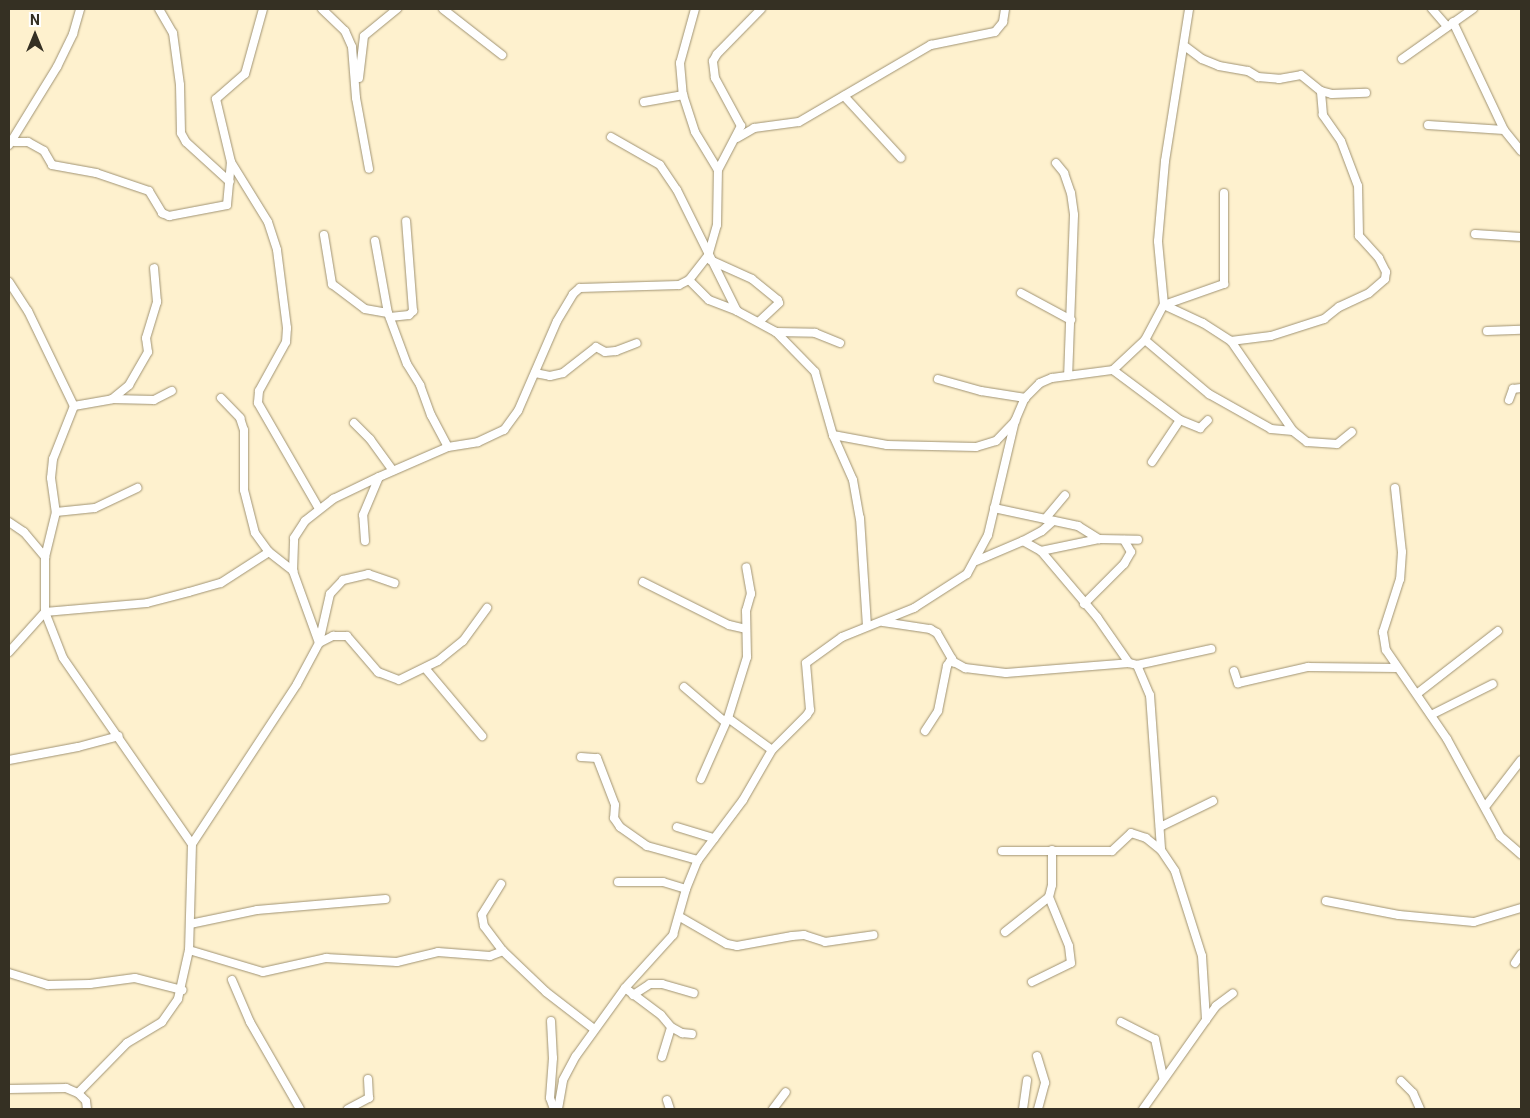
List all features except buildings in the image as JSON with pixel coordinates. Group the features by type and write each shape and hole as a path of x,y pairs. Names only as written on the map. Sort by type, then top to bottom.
{"street":[{"path":"11,143 57,67 73,34 80,9"},
{"path":"159,9 173,33 180,85 181,133 186,142 230,182"},
{"path":"11,143 28,142 44,151 52,165 96,173 149,191 162,213 169,216 227,205 231,162 216,99 245,74 263,9"},
{"path":"322,9 345,31 352,47 356,98 369,169"},
{"path":"356,98 364,36 397,9"},
{"path":"443,9 502,55"},
{"path":"695,9 680,63 683,95 695,132 718,170"},
{"path":"737,138 741,126 715,78 713,61 761,9"},
{"path":"319,643 294,571 294,538 318,507 448,447 478,442 504,430 518,411 557,321 573,294 580,288 666,286 689,280 709,258 717,225 718,170 722,156 737,138 754,128 799,122 932,45 995,32 1003,22 1005,9"},
{"path":"556,1109 564,1080 594,1028 625,988 673,935 680,917 686,889 698,860 743,800 772,750 810,710 806,663 867,625 883,622 943,591 967,574 976,562 988,535 1015,421 1025,398 1040,383 1068,376 1113,370 1145,340 1164,305 1158,241 1177,81 1186,47 1189,9"},
{"path":"1432,9 1450,24 1504,130 1521,151"},
{"path":"1402,59 1473,9"},
{"path":"1186,47 1202,59 1219,66 1248,71 1258,77 1280,79 1301,74 1321,91 1332,94 1366,93"},
{"path":"1231,341 1271,336 1324,319 1339,307 1369,293 1384,279 1386,272 1379,258 1359,236 1358,186 1341,141 1323,115 1321,91"},
{"path":"644,102 683,95"},
{"path":"844,96 901,158"},
{"path":"1428,125 1504,130"},
{"path":"611,137 660,165 677,190 736,311"},
{"path":"231,162 268,222 277,250 287,328 286,342 258,391 258,403 318,507"},
{"path":"1056,163 1071,193 1074,215 1068,376"},
{"path":"1164,305 1224,284 1224,193"},
{"path":"324,235 332,284 364,309 389,315 409,314 413,311 406,221"},
{"path":"1476,234 1521,238"},
{"path":"376,241 389,315 406,364 420,385 430,415 448,447"},
{"path":"709,258 752,279 778,300 760,321"},
{"path":"112,399 129,385 148,352 146,338 157,302 154,268"},
{"path":"689,280 709,300 760,321 776,332 815,372 833,435 853,480 857,499 867,625"},
{"path":"9,282 28,311 74,406 53,459 51,478 56,512 45,557 46,612 51,633 63,658 119,736 192,844"},
{"path":"1021,293 1070,320"},
{"path":"1164,305 1204,322 1231,341 1293,431 1307,442 1337,444 1352,432"},
{"path":"1487,331 1521,330"},
{"path":"776,332 815,333 840,342"},
{"path":"1145,340 1209,394 1271,429 1293,431"},
{"path":"535,373 550,376 563,373 596,347 605,352 616,351 637,342"},
{"path":"1113,370 1180,420 1200,428 1208,420"},
{"path":"938,379 981,391 1025,398"},
{"path":"1509,400 1513,389 1521,388"},
{"path":"74,406 112,399 154,400 172,391"},
{"path":"221,398 240,418 244,430 244,490 255,532 269,552 294,571"},
{"path":"1152,462 1180,420"},
{"path":"833,435 887,446 976,447 996,441 1015,421"},
{"path":"354,423 370,439 392,472"},
{"path":"365,541 364,516 380,477"},
{"path":"56,512 95,508 137,488"},
{"path":"1395,488 1402,552 1400,578 1383,632 1386,650 1431,714 1500,836 1521,854"},
{"path":"976,562 1042,531 1065,495"},
{"path":"994,508 1078,526 1099,539"},
{"path":"9,522 24,532 45,557"},
{"path":"1040,551 1099,539 1138,540"},
{"path":"1023,540 1040,551 1129,663"},
{"path":"1084,604 1124,564 1131,552 1124,540"},
{"path":"9,652 46,612 147,604 221,583 269,552"},
{"path":"701,779 727,720 747,657 746,611 751,594 746,566"},
{"path":"78,1093 127,1043 162,1022 182,990 189,950 192,844 297,684 319,643 330,594 342,580 368,574 394,583"},
{"path":"643,582 729,625 746,629"},
{"path":"319,643 333,636 347,636 378,672 391,679 407,678 425,668 463,641 487,608"},
{"path":"883,622 930,628 937,633 952,658 965,668 1006,673 1129,663 1137,665 1211,649"},
{"path":"1418,693 1498,632"},
{"path":"924,731 938,711 947,666 952,658"},
{"path":"1137,665 1150,695 1161,850"},
{"path":"1234,671 1238,683 1308,667 1398,668"},
{"path":"425,668 482,736"},
{"path":"1431,714 1493,684"},
{"path":"684,687 727,720 772,750"},
{"path":"9,760 78,747 119,736"},
{"path":"581,757 597,758 615,805 614,818 620,827 647,846 698,860"},
{"path":"1485,807 1521,760"},
{"path":"1160,827 1213,801"},
{"path":"677,827 714,838"},
{"path":"1002,851 1112,851 1131,833 1146,838 1161,850 1175,871 1202,956 1206,1020"},
{"path":"1032,982 1071,963 1069,946 1049,897 1052,885 1052,850"},
{"path":"618,882 663,882 686,889"},
{"path":"501,884 482,919 484,926 503,951 546,992 594,1028"},
{"path":"1005,932 1049,897"},
{"path":"190,924 257,910 386,899"},
{"path":"1326,901 1399,915 1474,922 1521,908"},
{"path":"680,917 727,944 737,946 804,935 825,942 874,935"},
{"path":"189,950 263,972 326,958 396,962 438,952 490,956 503,951"},
{"path":"1515,963 1521,954"},
{"path":"9,972 48,985 90,984 135,978 182,990"},
{"path":"232,980 250,1022 300,1109"},
{"path":"633,994 650,984 662,984 694,993"},
{"path":"625,988 661,1015 671,1028 692,1034"},
{"path":"1143,1109 1163,1078 1216,1006 1233,993"},
{"path":"551,1021 553,1058 550,1098 556,1109"},
{"path":"1121,1022 1155,1039 1163,1078"},
{"path":"662,1056 671,1028"},
{"path":"1037,1056 1044,1083 1038,1109"},
{"path":"348,1109 369,1098 368,1079"},
{"path":"1023,1109 1027,1080"},
{"path":"1402,1081 1414,1094 1420,1109"},
{"path":"9,1089 66,1088 78,1093 86,1101 87,1109"},
{"path":"773,1109 786,1092"},
{"path":"667,1100 670,1109"}]}
